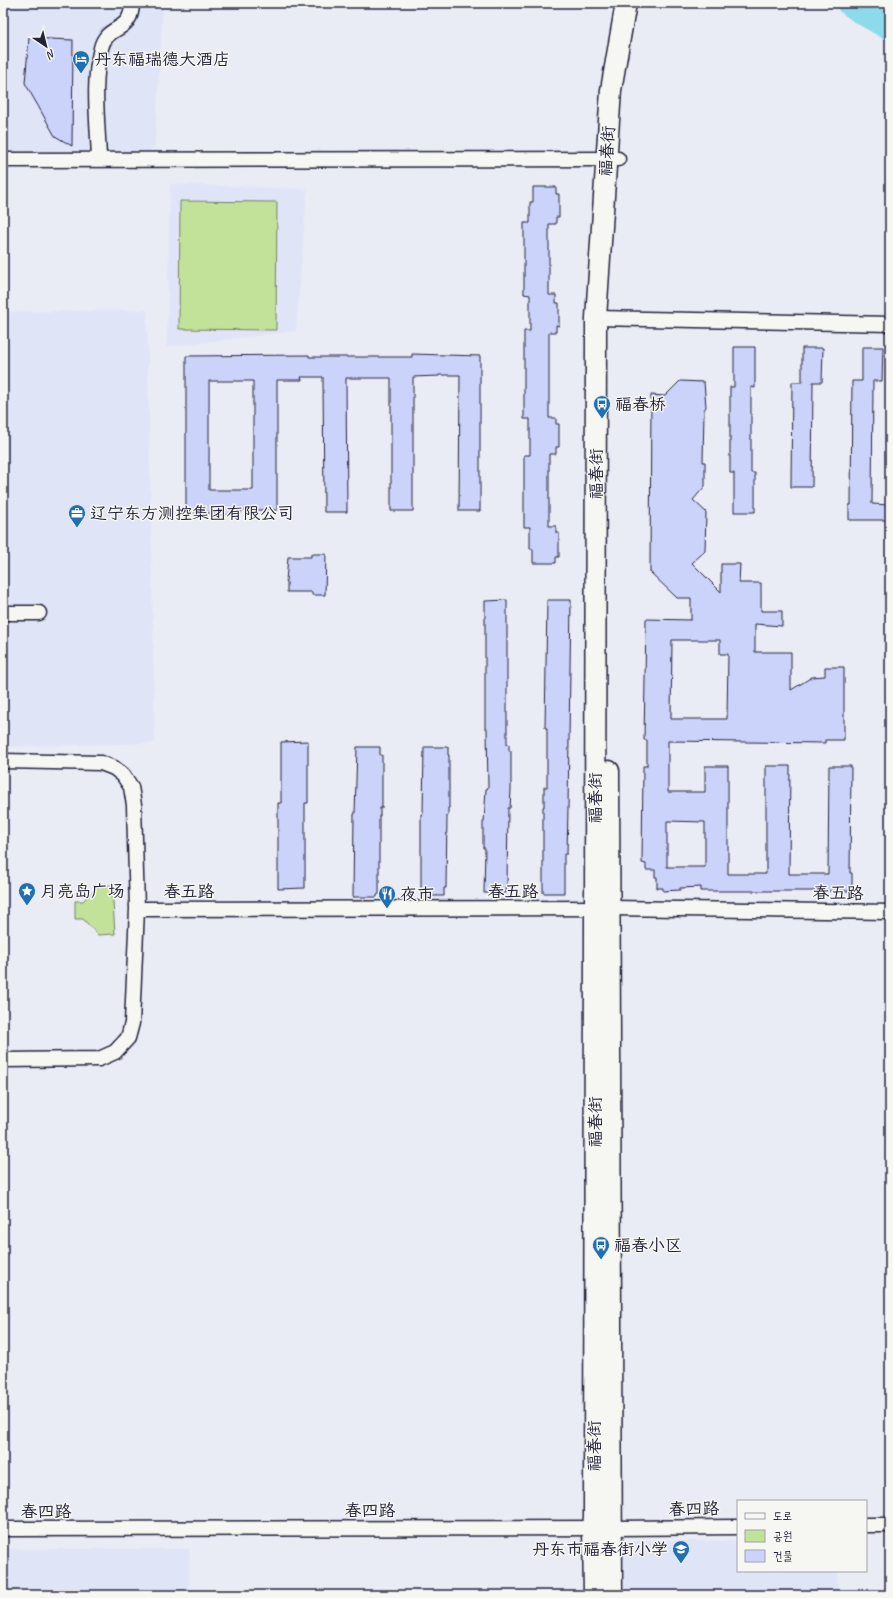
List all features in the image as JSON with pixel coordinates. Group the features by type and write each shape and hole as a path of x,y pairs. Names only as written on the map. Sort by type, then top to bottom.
{"main road":[{"name":"福春街","path":"594,1595 602,1528 602,318 612,159 612,90 626,3"},
{"name":"福春街","path":"612,159 639,3"},
{"name":"福春街","path":"602,1528 612,1595"}],"street":[{"path":"99,160 97,80 101,47 106,36 115,29 126,24 132,12 132,3"},
{"path":"3,160 612,159"},
{"path":"602,318 890,324"},
{"path":"3,613 38,613"},
{"path":"3,761 101,763 114,768 123,775 131,786 134,805 137,910 132,1023 128,1038 115,1052 99,1059 3,1060"},
{"name":"春五路","path":"137,910 602,908 890,912"},
{"path":"867,1525 890,1525"},
{"name":"春四路","path":"3,1529 737,1527"}],"shaded area":[{"name":"丹东福瑞德大酒店","path":"3,3 163,3 155,145 148,153 3,153"},
{"path":"170,184 307,189 296,331 167,347"},
{"name":"辽宁东方测控集团有限公司","path":"147,310 155,743 3,747 3,312"},
{"name":"丹东市福春街小学","path":"634,1541 737,1541 737,1572 838,1572 837,1595 625,1595 623,1557"},
{"path":"3,1549 190,1549 189,1595 3,1595"}],"green space":[{"path":"180,201 277,202 276,330 179,329"},
{"path":"112,885 115,934 98,935 83,919 75,919 75,901 83,901 98,886"}],"building":[{"path":"29,38 73,40 72,146 55,136 25,83"},
{"path":"533,187 556,187 556,194 559,194 559,217 556,217 556,224 549,224 549,295 556,295 556,303 559,303 559,326 556,325 556,332 549,332 549,418 556,418 556,424 559,424 559,447 556,447 556,454 549,454 549,526 556,526 556,533 559,533 559,557 556,557 556,563 533,563 533,549 530,549 530,527 524,527 524,455 530,455 530,419 524,419 524,331 530,331 530,295 524,294 524,223 530,223 530,202 533,202"},
{"path":"734,347 755,347 755,388 751,387 751,473 755,473 755,512 734,512 734,473 730,473 730,387 734,387"},
{"path":"862,347 883,347 882,381 873,381 872,504 890,505 890,520 849,520 849,505 851,505 852,381 862,381"},
{"path":"802,348 823,348 822,382 813,382 812,487 791,487 792,382 802,382"},
{"path":"412,354 480,356 480,511 459,511 460,375 439,375 413,377 413,511 391,511 391,378 346,378 347,512 324,512 323,377 301,377 302,380 277,380 277,510 241,510 241,513 234,513 234,515 186,513 186,356 309,355 309,357 412,357","holes":["209,381 253,381 253,490 209,490"]},
{"path":"680,381 704,382 706,407 704,410 703,462 705,462 705,486 693,500 706,512 705,551 692,563 721,592 721,564 740,564 739,583 761,583 761,611 782,611 782,626 755,624 755,652 791,652 791,690 812,677 825,676 825,667 844,667 844,740 825,740 825,743 668,741 668,792 705,792 705,766 728,766 728,874 766,874 766,766 790,766 789,874 828,874 829,766 851,766 850,873 852,873 852,891 701,891 701,887 680,888 680,890 663,891 663,888 657,888 657,877 655,877 655,870 646,870 646,864 642,863 643,766 647,766 647,740 644,740 646,619 691,620 691,598 677,598 650,572 651,395 665,396","holes":["672,640 720,640 720,654 728,654 727,719 671,719","667,821 705,822 705,867 667,867"]},
{"path":"311,554 326,554 325,595 312,595 312,592 287,592 286,581 288,557 311,557"},
{"path":"507,600 507,744 509,744 509,751 511,751 511,790 510,808 508,808 507,886 506,893 484,893 485,848 483,848 483,822 486,789 488,788 487,728 485,728 485,601"},
{"path":"547,600 571,600 567,854 564,854 564,893 543,893 543,807 544,787 547,787 547,728 545,728"},
{"path":"308,741 308,803 305,803 305,888 278,889 278,803 281,803 281,742"},
{"path":"357,747 380,747 380,755 382,755 382,808 380,808 379,816 379,894 377,897 353,897 354,814"},
{"path":"424,747 448,747 449,808 447,816 446,888 444,888 444,896 421,896 421,814 423,814"}],"waterway":[{"path":"849,3 890,28"}],"place":[{"name":"丹东福瑞德大酒店","path":"81,74"},
{"name":"福春桥","path":"602,419"},
{"name":"辽宁东方测控集团有限公司","path":"77,528"},
{"name":"月亮岛广场","path":"27,906"},
{"name":"夜市","path":"387,909"},
{"name":"福春小区","path":"601,1260"},
{"name":"丹东市福春街小学","path":"681,1564"}]}
